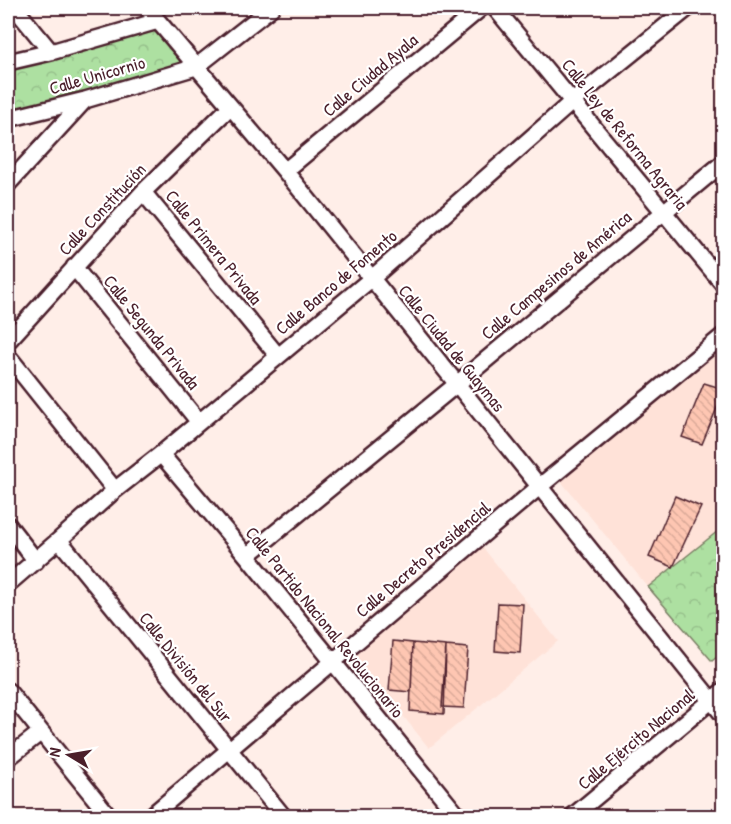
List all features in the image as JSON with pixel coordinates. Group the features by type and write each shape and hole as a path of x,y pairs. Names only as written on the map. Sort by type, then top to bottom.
{"street":[{"path":"15,8 51,52"},
{"name":"Calle Ciudad de Guaymas","path":"147,8 285,171 723,716"},
{"path":"196,67 271,8"},
{"name":"Calle Ciudad Ayala","path":"285,171 481,8"},
{"name":"Calle Ley de Reforma Agraria","path":"495,8 723,285"},
{"name":"Calle Banco de Fomento","path":"8,584 115,490 371,279 573,101 688,8"},
{"name":"Calle Unicornio","path":"8,62 158,21"},
{"name":"Calle Unicornio","path":"8,119 85,100 196,67"},
{"path":"8,184 85,100"},
{"name":"Calle Constitución","path":"8,341 143,192 230,107"},
{"name":"Calle Campesinos de América","path":"246,556 723,162"},
{"name":"Calle Primera Privada","path":"143,192 278,356"},
{"name":"Calle Segunda Privada","path":"74,267 199,422"},
{"name":"Calle Decreto Presidencial","path":"151,816 332,661 723,335"},
{"path":"8,356 115,490"},
{"name":"Calle Partido Nacional Revolucionario","path":"161,454 458,816"},
{"path":"8,525 36,561"},
{"name":"Calle División del Sur","path":"59,540 283,816"},
{"name":"Calle Ejército Nacional","path":"573,816 723,690"},
{"path":"8,691 109,816"},
{"path":"8,758 40,732"}],"shaded area":[{"path":"723,341 723,527 648,587 560,480"},
{"path":"480,544 558,641 429,748 349,649"}],"green space":[{"path":"158,21 196,67 8,119 8,61"},
{"path":"723,527 723,652 712,661 648,587"}],"building":[{"path":"704,383 724,389 724,391 702,444 682,437"},
{"path":"675,496 701,507 673,567 649,557"},
{"path":"498,603 523,604 520,653 495,651"},
{"path":"393,641 413,643 411,692 389,690"},
{"path":"413,643 446,646 444,714 410,711"},
{"path":"446,646 468,648 464,708 442,707"}]}
